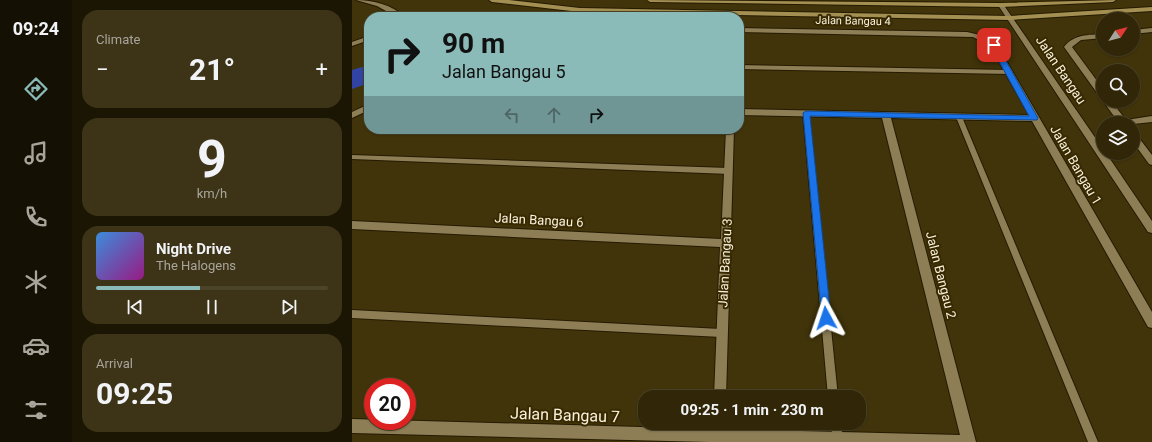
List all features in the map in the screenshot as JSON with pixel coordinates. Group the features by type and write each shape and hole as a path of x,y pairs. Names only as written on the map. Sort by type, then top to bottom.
{"main road":[{"path":"492,0 580,10 688,12"},
{"path":"650,0 1001,5 1113,0"},
{"path":"744,13 1010,18 1152,9"}],"street":[{"path":"359,0 379,5 392,12"},
{"name":"Jalan Bangau","path":"1001,5 1152,229"},
{"name":"Jalan Bangau 4","path":"744,30 967,34"},
{"path":"1140,31 1152,30"},
{"name":"Jalan Bangau 1","path":"967,34 982,37 994,45 1152,323"},
{"path":"1096,37 1076,39 1071,42 1068,47 1096,85"},
{"path":"352,44 364,40"},
{"path":"352,115 364,109"},
{"path":"744,112 1035,118"},
{"name":"Jalan Bangau 2","path":"886,115 969,442"},
{"path":"1140,121 1152,119"},
{"name":"Jalan Bangau 3","path":"720,390 721,333 730,134"},
{"path":"1140,146 1152,162"},
{"name":"Jalan Bangau 6","path":"352,225 726,243"},
{"name":"Jalan Bangau 7","path":"352,426 719,434 838,440 969,442"}],"lane":[{"path":"744,67 1010,72"},
{"path":"806,113 833,390"},
{"path":"959,117 1093,442"},
{"path":"352,157 729,171"},
{"path":"352,314 721,333"},
{"path":"837,430 838,440"}],"waterway":[{"path":"352,80 364,75"}],"route":[{"path":"826,318 806,113 1035,118 994,45"}]}
